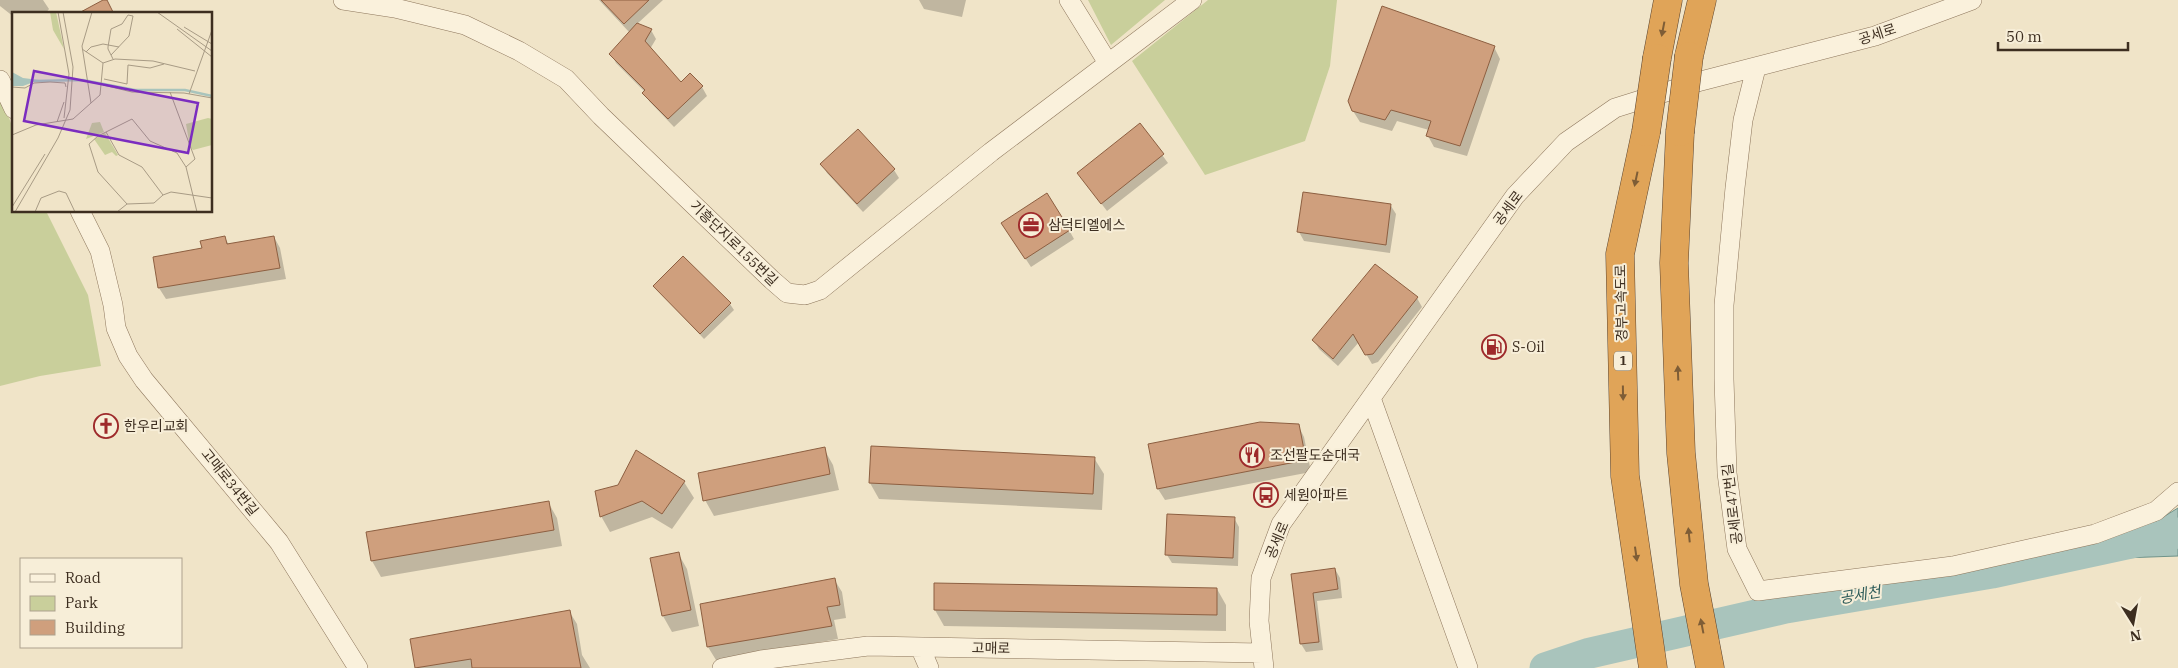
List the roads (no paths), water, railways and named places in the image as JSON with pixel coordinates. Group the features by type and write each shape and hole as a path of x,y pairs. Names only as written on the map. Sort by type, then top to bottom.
{"highway":[{"name":"경부고속도로","path":"1654,668 1641,592 1625,476 1620,254 1646,132 1668,0"},
{"path":"1702,0 1689,56 1680,132 1674,264 1681,453 1694,584 1710,668"}],"street":[{"name":"기흥단지로155번길","path":"343,0 395,8 465,25 520,52 566,79 601,116 772,280 787,293 805,295 820,290 840,275 991,152 1192,0"},
{"path":"1069,0 1108,63"},
{"name":"공세로","path":"1263,660 1259,621 1261,578 1281,524 1515,196 1566,142 1615,108 1701,81 1875,36 1972,0"},
{"name":"공세로47번길","path":"1756,68 1743,120 1735,188 1724,305 1724,380 1727,473 1737,548 1758,591 1953,566 2095,534 2156,511 2178,492"},
{"path":"0,80 12,105"},
{"name":"고매로34번길","path":"80,212 100,251 114,305 116,328 128,356 144,380 279,542 358,668"},
{"path":"1371,398 1468,668"},
{"name":"고매로","path":"722,668 761,660 868,646 920,646 1263,660"},
{"path":"920,646 929,668"}],"water":[{"path":"2178,508 2178,556 2094,559"}],"waterway":[{"name":"공세천","path":"1545,668 1590,653 1786,608 1992,573 2178,533"}],"place":[{"name":"삼덕티엘에스","path":"1031,225"},
{"name":"S-Oil","path":"1494,347"},
{"name":"한우리교회","path":"106,426"},
{"name":"조선팔도순대국","path":"1252,455"},
{"name":"세원아파트","path":"1266,495"}]}
